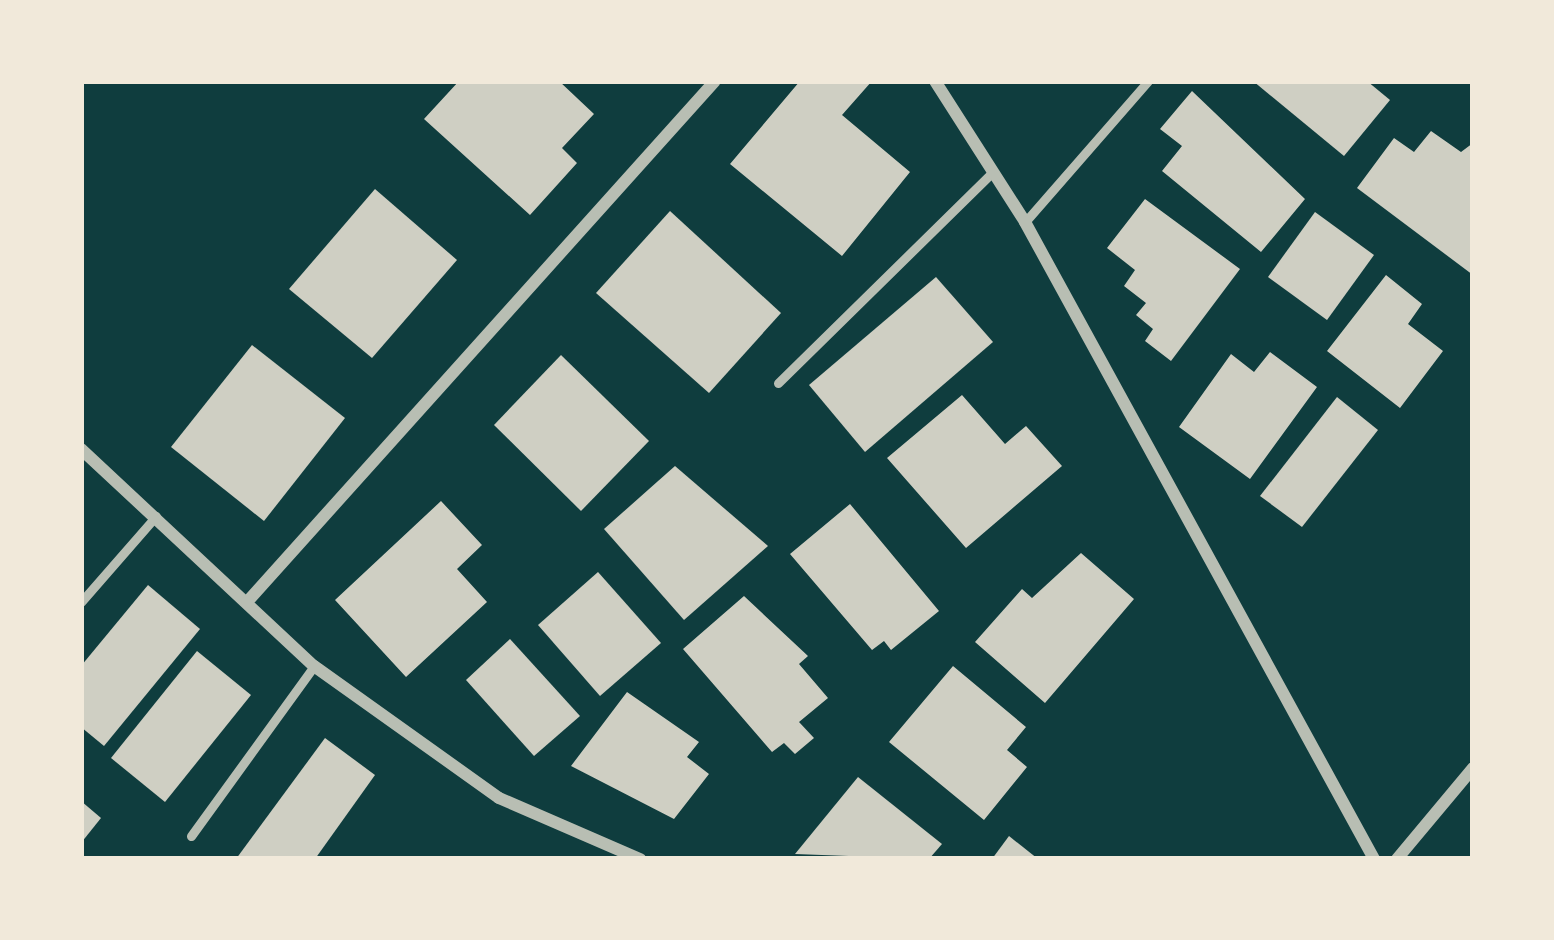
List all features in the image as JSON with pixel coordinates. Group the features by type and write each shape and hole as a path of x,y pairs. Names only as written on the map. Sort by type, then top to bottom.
{"street":[{"path":"248,602 715,81"},
{"path":"935,81 1025,222 1374,859"},
{"path":"81,449 314,666 499,797 640,859"},
{"path":"1397,859 1473,768"}],"lane":[{"path":"1025,222 1148,81"},
{"path":"778,383 993,172"},
{"path":"81,602 156,516"},
{"path":"191,836 314,666"}],"building":[{"path":"459,81 559,81 594,114 562,148 577,163 530,215 424,119"},
{"path":"800,81 872,81 842,115 910,172 842,256 730,164"},
{"path":"1253,81 1367,81 1390,100 1344,156"},
{"path":"1192,91 1305,199 1261,252 1162,171 1182,146 1160,129"},
{"path":"1431,131 1461,152 1473,143 1473,275 1357,188 1394,138 1414,152"},
{"path":"375,189 457,260 372,358 289,289"},
{"path":"1145,199 1240,269 1171,361 1145,341 1153,329 1136,315 1146,303 1124,286 1135,270 1107,248"},
{"path":"670,211 781,313 709,393 596,293"},
{"path":"1315,212 1374,255 1327,320 1268,277"},
{"path":"1386,275 1422,304 1408,324 1443,351 1400,408 1327,351"},
{"path":"936,277 993,342 865,452 809,385"},
{"path":"252,345 345,418 264,521 171,447"},
{"path":"1270,352 1317,387 1250,479 1179,427 1231,354 1254,372"},
{"path":"561,355 649,441 581,511 494,425"},
{"path":"962,395 1005,444 1026,426 1062,466 966,548 887,458"},
{"path":"1337,397 1378,430 1302,527 1260,496"},
{"path":"675,466 768,546 684,620 604,529"},
{"path":"441,501 482,545 457,569 487,602 406,677 335,600"},
{"path":"850,504 939,611 891,650 884,641 872,650 790,554"},
{"path":"1081,553 1134,599 1045,703 975,642 1022,589 1032,598"},
{"path":"598,572 661,643 600,696 538,625"},
{"path":"148,585 200,629 104,746 81,727 81,666"},
{"path":"744,596 808,656 799,664 828,698 799,722 814,738 795,754 784,743 772,752 683,649"},
{"path":"510,639 580,716 534,756 466,680"},
{"path":"197,651 251,695 165,802 111,758"},
{"path":"953,666 1026,727 1007,750 1027,767 984,820 889,742"},
{"path":"627,692 699,742 687,757 709,774 674,819 571,766"},
{"path":"325,738 375,775 315,859 236,859"},
{"path":"858,777 942,844 929,859 795,854"},
{"path":"81,801 101,818 81,843"},
{"path":"1009,836 1038,859 992,859"}]}
